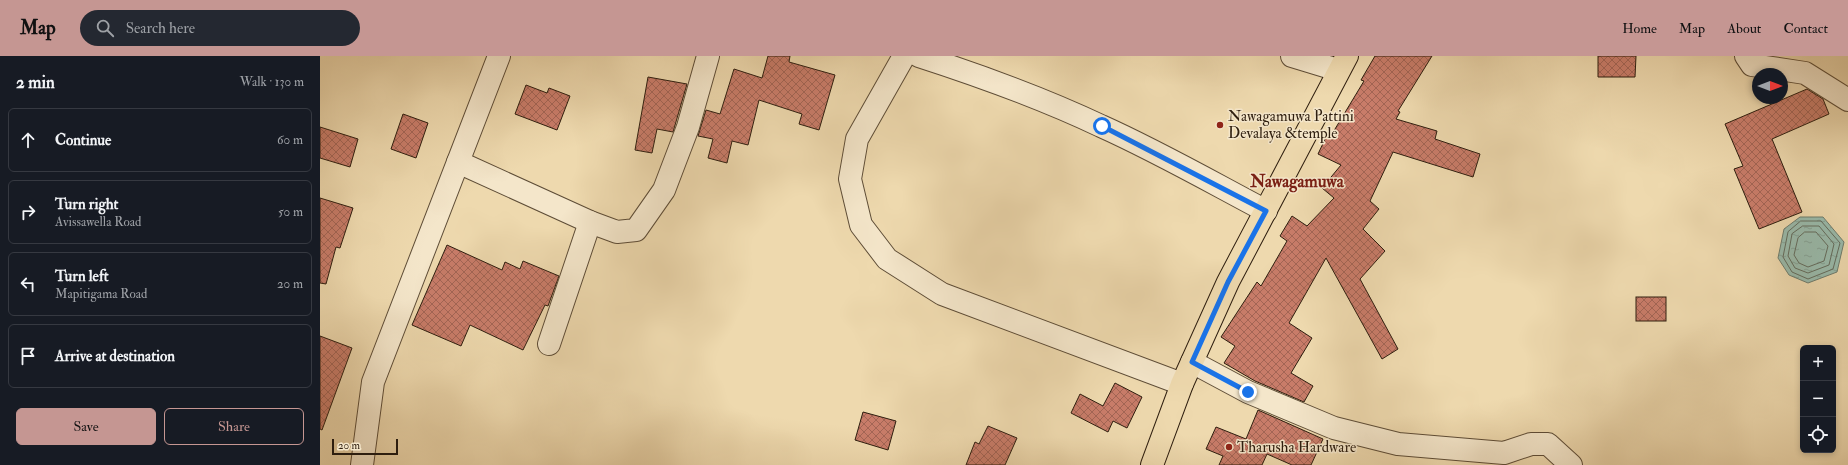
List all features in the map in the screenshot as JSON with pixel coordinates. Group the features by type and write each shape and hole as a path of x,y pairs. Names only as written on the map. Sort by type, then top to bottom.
{"main road":[{"path":"1152,465 1182,384 1228,282 1343,63"}],"street":[{"path":"362,465 373,382 499,56"},
{"path":"458,162 590,222 617,232 636,230 664,190 688,127 708,56"},
{"path":"904,56 857,139 850,179 861,225 887,259 942,294 1182,384"},
{"path":"919,56 956,68 1048,103 1095,123 1266,211"},
{"path":"1292,56 1343,63"},
{"path":"1746,56 1752,65 1805,73 1848,100"},
{"path":"549,344 590,222"},
{"path":"1192,362 1248,392 1334,428 1398,444 1504,453 1531,444 1548,444 1571,465"}],"water":[{"path":"1800,217 1823,217 1844,242 1837,272 1808,283 1789,275 1778,258 1784,229"}],"building":[{"path":"768,56 790,56 789,62 835,75 819,130 799,124 802,114 759,100 748,145 732,141 727,163 708,158 713,139 698,136 706,110 720,114 734,69 762,78"},
{"path":"1375,56 1432,56 1398,111 1400,112 1396,119 1437,131 1435,139 1480,154 1473,177 1393,152 1370,201 1379,209 1363,229 1385,251 1360,279 1398,349 1382,359 1326,258 1289,323 1312,338 1291,373 1313,386 1304,402 1255,381 1224,363 1235,346 1221,337 1257,282 1261,286 1287,241 1280,236 1292,216 1307,226 1334,198 1322,188 1341,165 1318,154 1328,133 1332,134 1364,81 1361,80"},
{"path":"1598,56 1636,56 1635,77 1598,77"},
{"path":"648,77 687,84 673,132 657,129 652,153 635,150"},
{"path":"526,85 547,93 549,88 570,96 557,130 515,114"},
{"path":"1807,89 1823,99 1829,114 1772,139 1802,212 1759,229 1734,169 1743,166 1725,124 1772,104 1788,104 1788,97"},
{"path":"403,114 428,123 416,158 391,149"},
{"path":"320,127 358,139 350,167 320,158"},
{"path":"320,198 353,208 340,248 336,247 326,284 320,283"},
{"path":"447,245 502,270 505,262 520,269 523,261 559,276 548,306 545,305 523,350 470,325 461,346 412,325"},
{"path":"1636,297 1666,297 1666,321 1636,321"},
{"path":"320,336 352,348 322,430 320,429"},
{"path":"1115,383 1142,397 1127,428 1113,421 1108,432 1071,413 1080,394 1103,406"},
{"path":"1258,410 1323,439 1311,465 1292,465 1267,454 1262,465 1219,465 1223,456 1206,449 1216,427 1246,439"},
{"path":"863,412 896,421 888,450 855,440"},
{"path":"988,426 1017,438 1005,465 966,465 975,442 979,444"}],"place":[{"name":"Nawagamuwa Pattini Devalaya &temple","path":"1220,125"},
{"name":"Tharusha Hardware","path":"1229,447"}],"district":[{"name":"Nawagamuwa","path":"1297,181"}],"route":[{"path":"1102,126 1184,167 1266,211 1228,282 1192,362 1248,392"}]}
